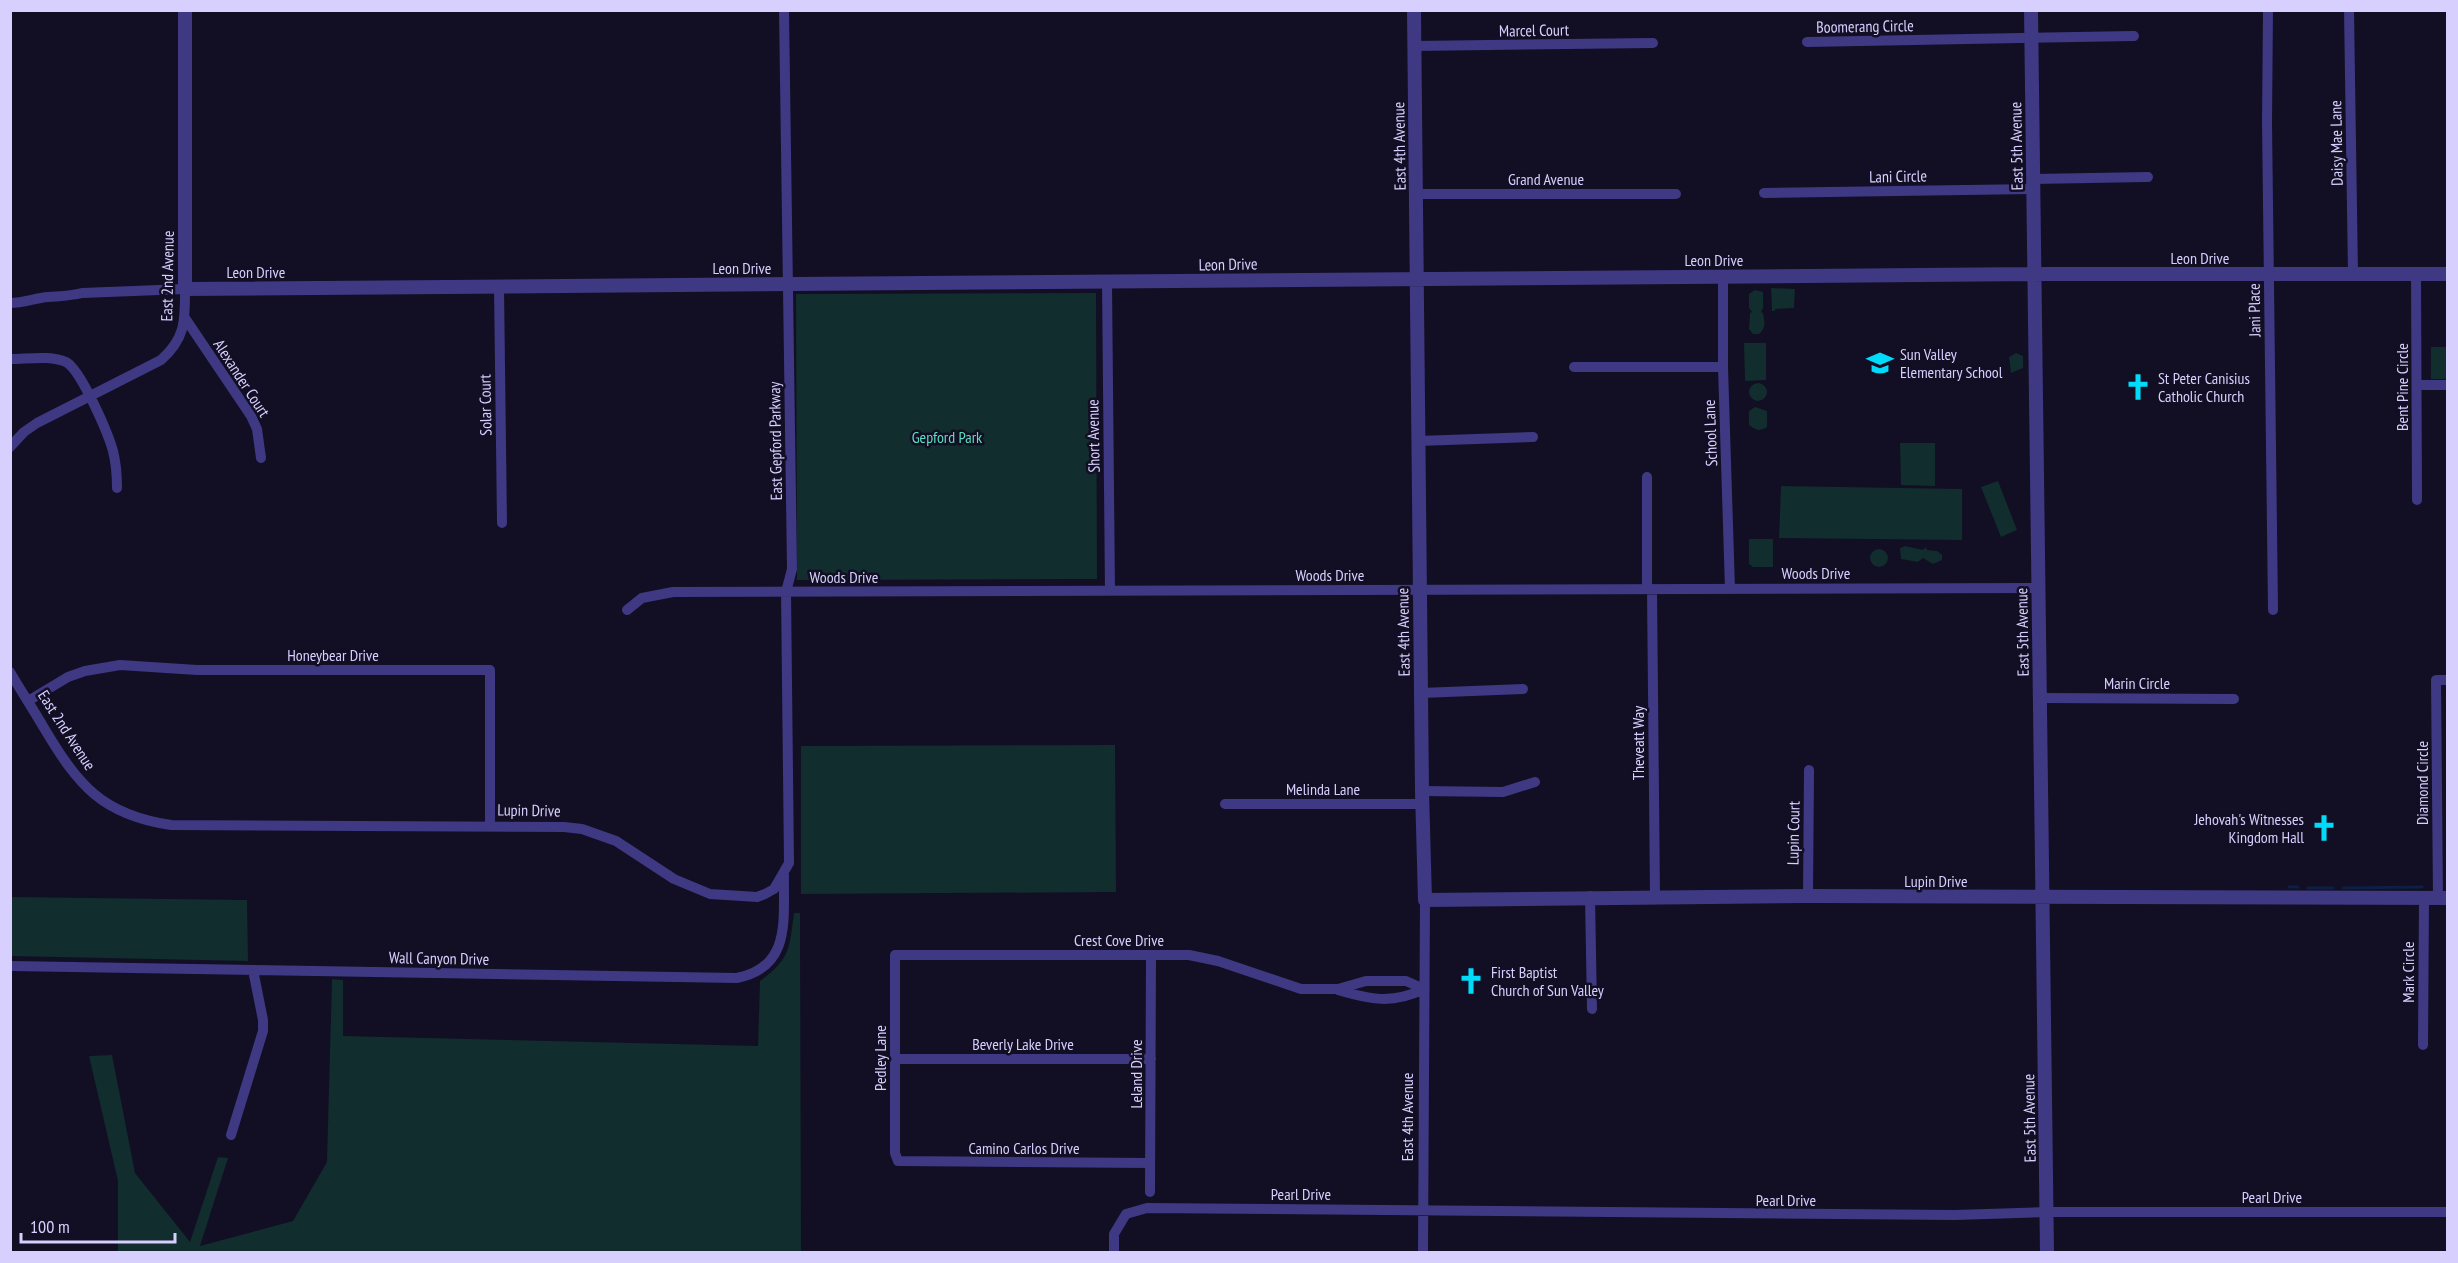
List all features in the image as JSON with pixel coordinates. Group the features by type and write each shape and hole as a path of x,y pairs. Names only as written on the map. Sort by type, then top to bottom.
{"street":[{"name":"East 2nd Avenue","path":"10,447 24,432 37,423 161,360 178,342 185,318 185,10"},
{"name":"East Gepford Parkway","path":"784,10 792,569 786,592 789,863 785,872"},
{"name":"East 4th Avenue","path":"1414,10 1425,900 1424,1252"},
{"name":"East 5th Avenue","path":"2031,10 2047,1252"},
{"name":"Jani Place","path":"2268,10 2273,610"},
{"name":"Daisy Mae Lane","path":"2349,10 2353,274"},
{"name":"Boomerang Circle","path":"1807,42 2134,36"},
{"name":"Marcel Court","path":"1414,46 1653,43"},
{"name":"Lani Circle","path":"1764,193 2033,184 2148,177"},
{"name":"Grand Avenue","path":"1416,194 1676,194"},
{"name":"Bent Pine Circle","path":"2416,274 2417,500"},
{"name":"Leon Drive","path":"10,303 23,303 47,297 68,297 82,293 185,290 1723,276 2448,274"},
{"name":"School Lane","path":"1723,276 1723,367 1730,589"},
{"name":"Short Avenue","path":"1107,282 1110,591"},
{"name":"Solar Court","path":"499,287 502,523"},
{"name":"Alexander Court","path":"185,318 251,416 257,429 261,458"},
{"path":"10,359 56,359 64,361 77,372 107,433 113,452 117,488"},
{"path":"1574,367 1723,367"},
{"path":"2417,385 2448,385"},
{"path":"1418,441 1533,437"},
{"name":"Theveatt Way","path":"1647,477 1654,897"},
{"name":"Woods Drive","path":"627,610 642,598 673,592 2038,588"},
{"name":"Honeybear Drive","path":"28,701 68,677 85,671 120,665 197,670 490,670 490,826"},
{"name":"East 2nd Avenue","path":"10,672 72,772 91,792 114,808 132,816 171,825 242,826"},
{"name":"Diamond Circle","path":"2436,899 2436,680 2448,680"},
{"path":"1421,693 1523,689"},
{"name":"Marin Circle","path":"2039,698 2234,699"},
{"name":"Lupin Court","path":"1808,896 1809,770"},
{"name":"Melinda Lane","path":"1225,804 1503,792 1535,782"},
{"name":"Lupin Drive","path":"242,826 564,827 600,834 625,846 674,879 710,894 757,897 774,889 785,872"},
{"name":"Wall Canyon Drive","path":"10,966 737,978 758,971 767,964 780,945 783,934 785,872"},
{"path":"1590,896 1592,1009"},
{"name":"Lupin Drive","path":"1425,900 1590,896 2436,899"},
{"name":"Mark Circle","path":"2423,1045 2436,899"},
{"name":"Crest Cove Drive","path":"895,955 1201,957 1292,987 1338,989 1366,981 1406,981 1424,989"},
{"name":"Pedley Lane","path":"895,955 895,1153 898,1161"},
{"name":"Leland Drive","path":"1150,1192 1151,956"},
{"path":"231,1135 263,1031 253,970"},
{"name":"Crest Cove Drive","path":"1338,989 1366,998 1405,998 1424,989"},
{"name":"Beverly Lake Drive","path":"896,1059 1151,1059"},
{"name":"Camino Carlos Drive","path":"898,1161 1150,1163"},
{"name":"Pearl Drive","path":"1114,1252 1114,1234 1126,1214 1147,1208 1943,1215 2047,1212 2448,1212"}],"green space":[{"path":"1771,288 1795,289 1794,308 1772,311"},
{"path":"1755,290 1763,292 1761,312 1764,324 1759,334 1753,334 1749,329 1752,312 1749,308 1749,294"},
{"name":"Gepford Park","path":"1096,293 1097,579 797,580 796,294"},
{"path":"1744,343 1766,343 1766,380 1745,381"},
{"path":"2431,347 2447,347 2447,379 2431,379"},
{"path":"2016,353 2023,356 2023,368 2011,373 2009,357"},
{"path":"1754,383 1762,383 1767,388 1765,399 1754,401 1749,396 1749,388"},
{"path":"1755,407 1767,411 1767,427 1762,430 1749,425 1749,411"},
{"path":"1900,443 1935,443 1935,486 1901,485"},
{"path":"1998,481 2017,530 2001,537 1981,487"},
{"path":"1781,486 1962,489 1962,540 1779,538"},
{"path":"1749,539 1773,539 1773,567 1753,567 1749,564"},
{"path":"1905,546 1923,550 1926,547 1927,550 1937,551 1942,555 1942,560 1933,564 1923,558 1918,562 1901,559 1900,548"},
{"path":"1875,549 1883,549 1888,554 1886,565 1875,567 1870,562 1870,554"},
{"path":"1115,745 1116,892 801,894 801,746"},
{"path":"11,897 247,900 248,961 11,956"},
{"path":"794,913 800,913 801,1252 118,1252 118,1181 89,1056 112,1055 135,1173 190,1242 218,1157 228,1158 200,1246 293,1221 327,1162 332,979 343,980 343,1036 758,1046 760,981 778,966 787,952"}],"waterway":[{"path":"2289,887 2298,887"},
{"path":"2343,888 2422,887"},
{"path":"2308,888 2333,888"}],"place":[{"name":"Sun Valley Elementary School","path":"1880,363"},
{"name":"St Peter Canisius Catholic Church","path":"2138,387"},
{"name":"Jehovah's Witnesses Kingdom Hall","path":"2324,828"},
{"name":"First Baptist Church of Sun Valley","path":"1471,981"}]}
